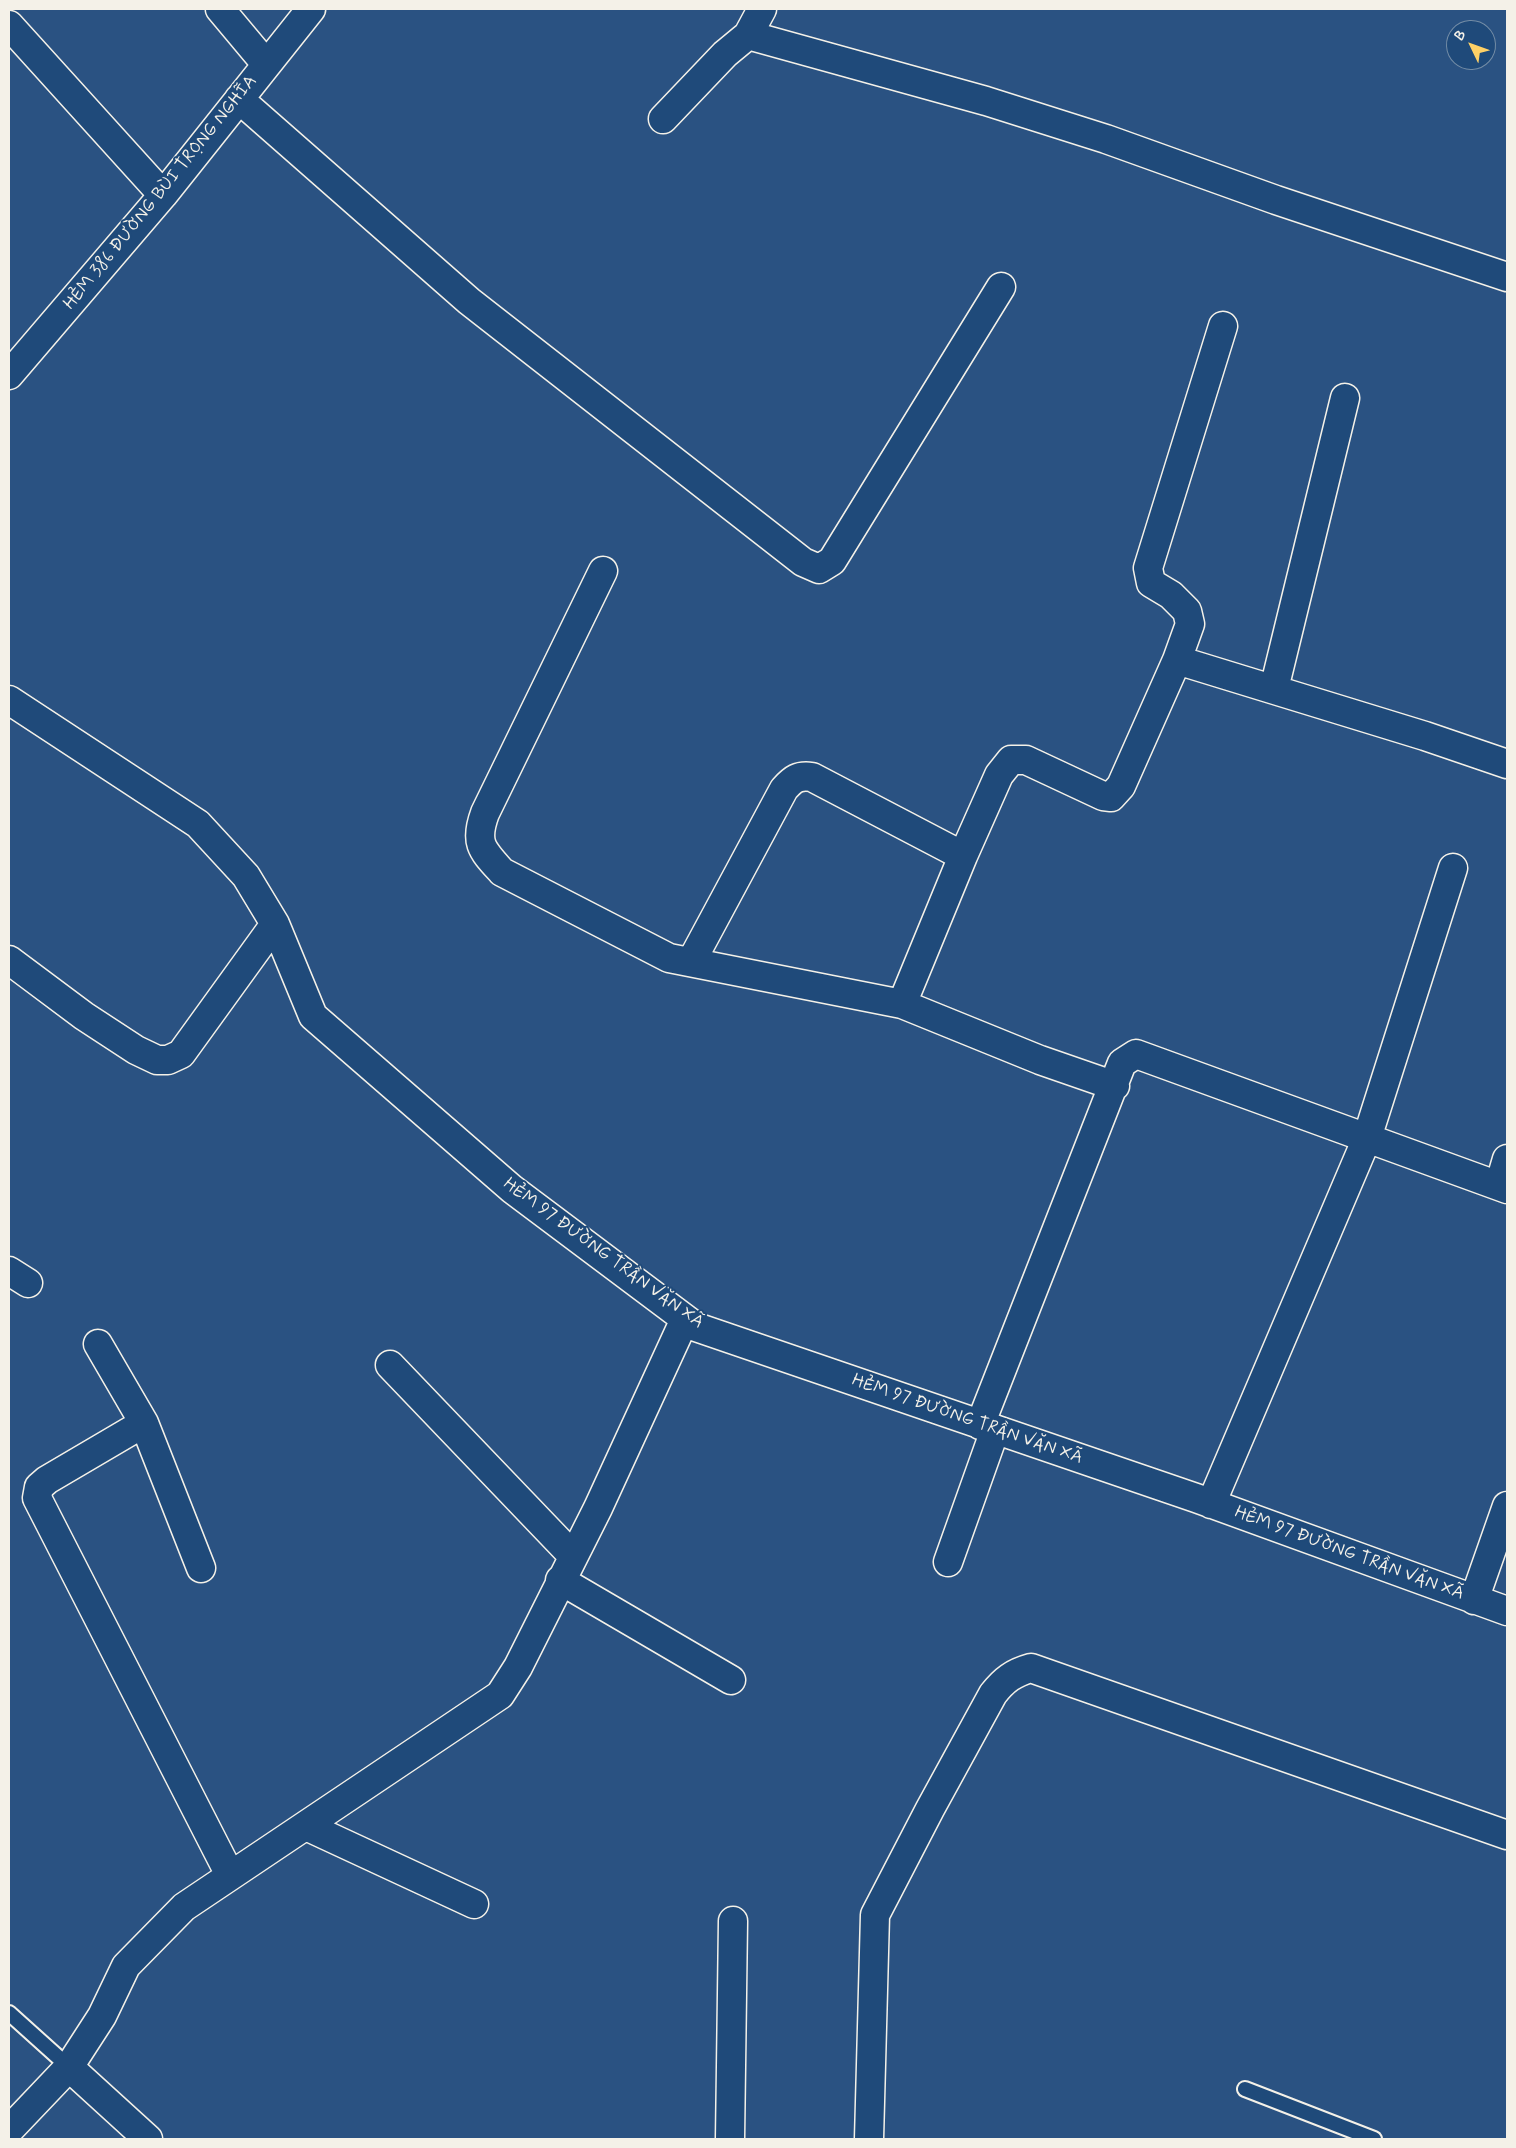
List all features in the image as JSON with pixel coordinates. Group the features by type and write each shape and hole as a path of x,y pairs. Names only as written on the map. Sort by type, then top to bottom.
{"street":[{"path":"220,9 266,64"},
{"name":"HẺM 386 ĐƯỜNG BÙI TRỌNG NGHĨA","path":"11,366 163,195 311,9"},
{"path":"663,119 725,54 748,35 762,9"},
{"path":"9,25 163,195"},
{"path":"748,35 986,101 1106,139 1276,200 1507,277"},
{"path":"239,99 469,301 803,562 819,568 832,561 1000,287"},
{"path":"902,1004 963,856 999,775 1011,760 1026,760 1111,797 1121,786 1177,660 1190,624 1187,611 1171,595 1151,583 1148,568 1223,326"},
{"path":"1274,689 1345,398"},
{"path":"603,571 485,813 479,831 482,850 502,872 669,958 902,1004 1040,1060 1115,1086"},
{"path":"1177,660 1507,764"},
{"name":"HẺM 97 ĐƯỜNG TRẦN VĂN XÃ","path":"9,700 198,824 246,876 275,924 313,1016 512,1189 696,1327 1211,1504 1507,1611"},
{"path":"691,962 784,789 792,780 801,776 812,777 963,856"},
{"path":"1211,1504 1368,1138 1453,868"},
{"path":"9,960 84,1016 136,1050 157,1060 168,1060 181,1054 275,924"},
{"path":"948,1562 988,1427 1122,1063 1136,1054 1503,1187 1507,1159"},
{"path":"9,2130 69,2067 102,2016 126,1966 184,1907 500,1695 518,1666 572,1555 598,1508 685,1319"},
{"path":"98,1344 144,1423 201,1568"},
{"path":"390,1365 572,1555"},
{"path":"144,1423 46,1480 39,1487 37,1498 230,1875"},
{"path":"1474,1600 1507,1506"},
{"path":"560,1580 731,1680"},
{"path":"870,2139 876,1915 930,1809 993,1694 1015,1672 1031,1668 1507,1835"},
{"path":"306,1826 474,1904"},
{"path":"730,2139 732,1921"},
{"path":"69,2067 148,2139"}],"lane":[{"path":"9,2012 69,2067"},
{"path":"1245,2089 1374,2139"}]}
